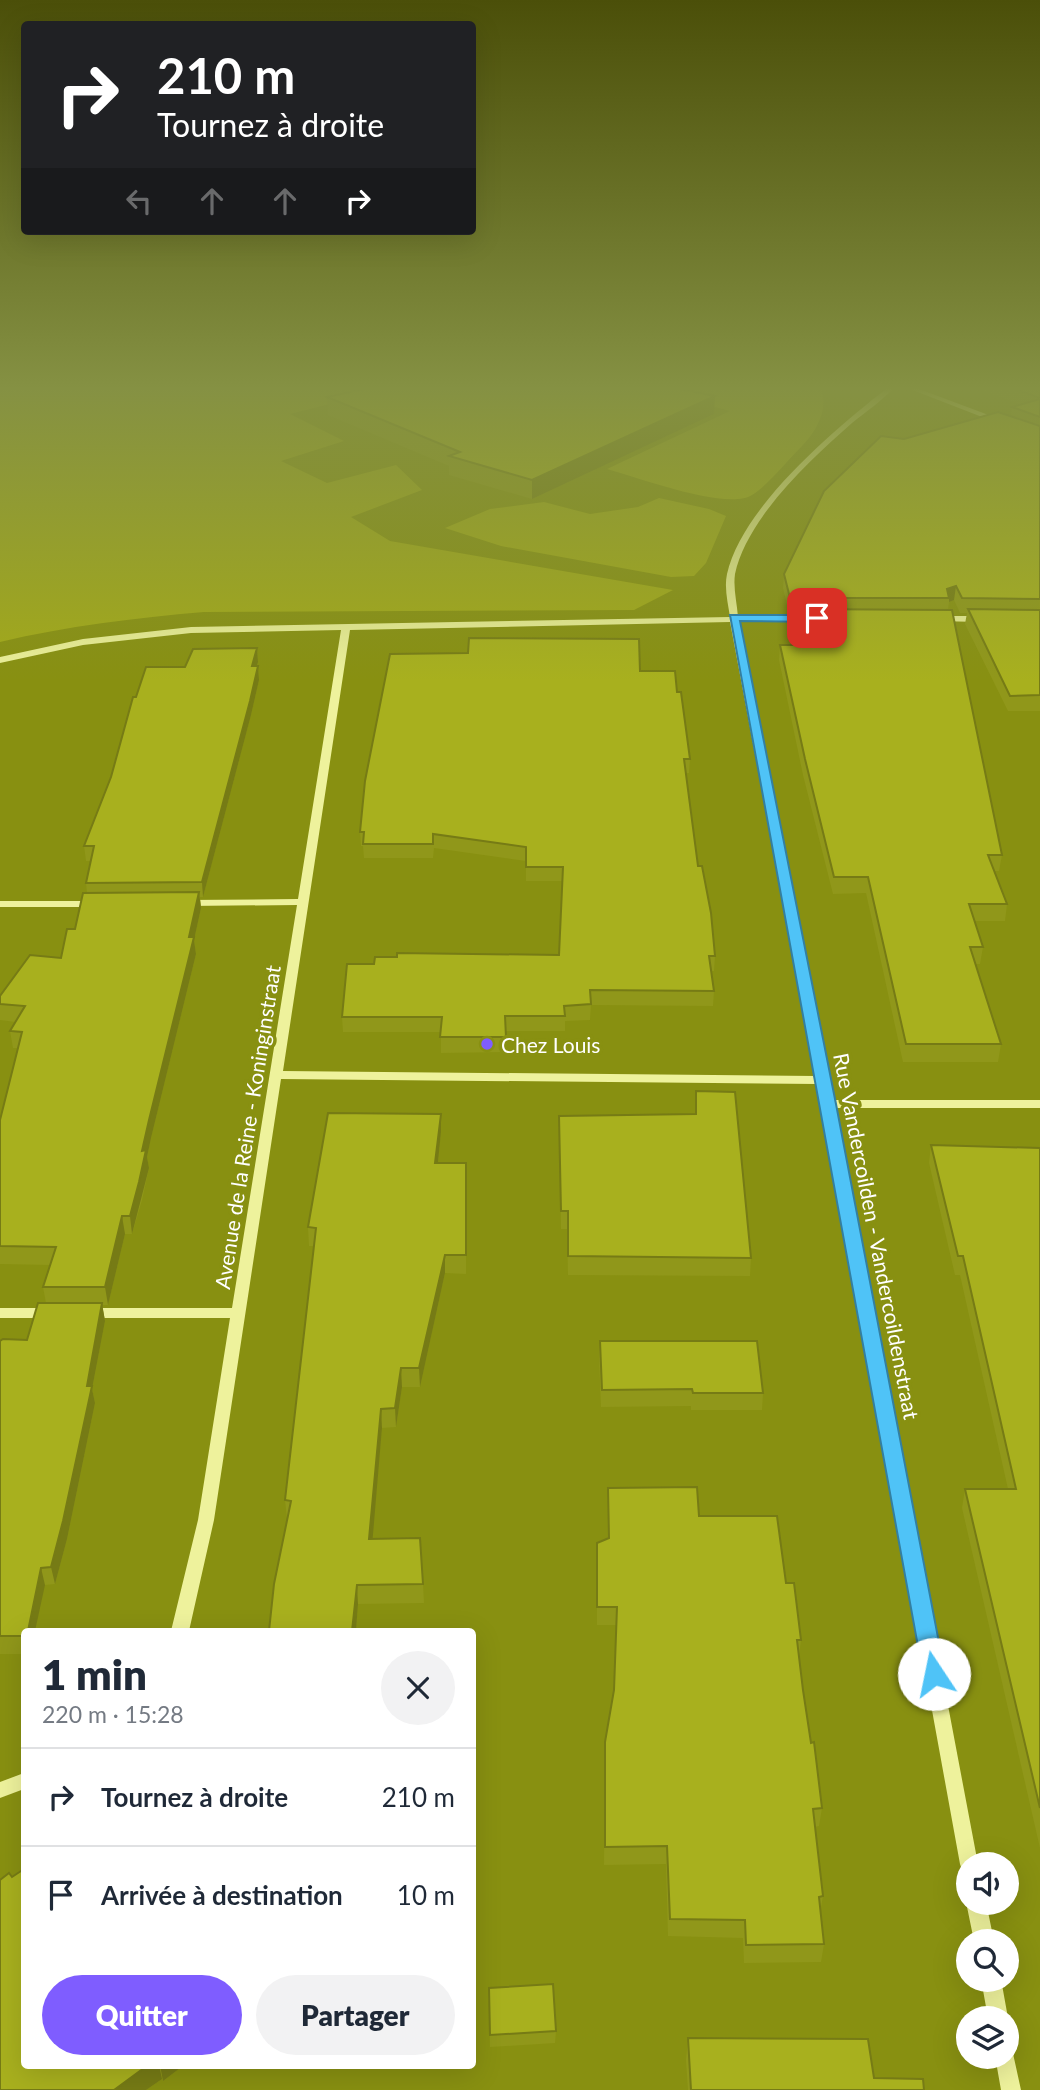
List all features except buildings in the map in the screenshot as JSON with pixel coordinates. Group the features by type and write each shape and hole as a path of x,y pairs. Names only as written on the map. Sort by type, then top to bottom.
{"street":[{"name":"Rue Vandercoilden - Vandercoildenstraat","path":"788,487 743,538 730,575 734,618 828,1104 967,1852"},
{"path":"0,660 83,642 191,630 817,618"},
{"path":"929,619 984,619"},
{"name":"Avenue de la Reine - Koninginstraat","path":"181,1628 206,1520 346,627"},
{"path":"178,903 301,902"},
{"path":"0,904 110,904"},
{"path":"277,1075 823,1080"},
{"path":"828,1104 1040,1104"},
{"path":"0,1313 240,1313"},
{"path":"0,1790 21,1782"},
{"path":"1007,2069 1011,2090"}],"shaded area":[{"path":"0,487 418,487 422,490 351,517 390,541 673,590 634,610 204,612 101,623 0,642"},
{"path":"666,487 763,487 752,495 740,499 723,499"},
{"path":"659,498 709,509 726,516 706,563 694,576 671,577 501,546 445,528 490,509 544,502 590,514 638,507"}],"place":[{"name":"Chez Louis","path":"487,1044"}],"route":[{"path":"817,618 734,618 934,1674"}]}
